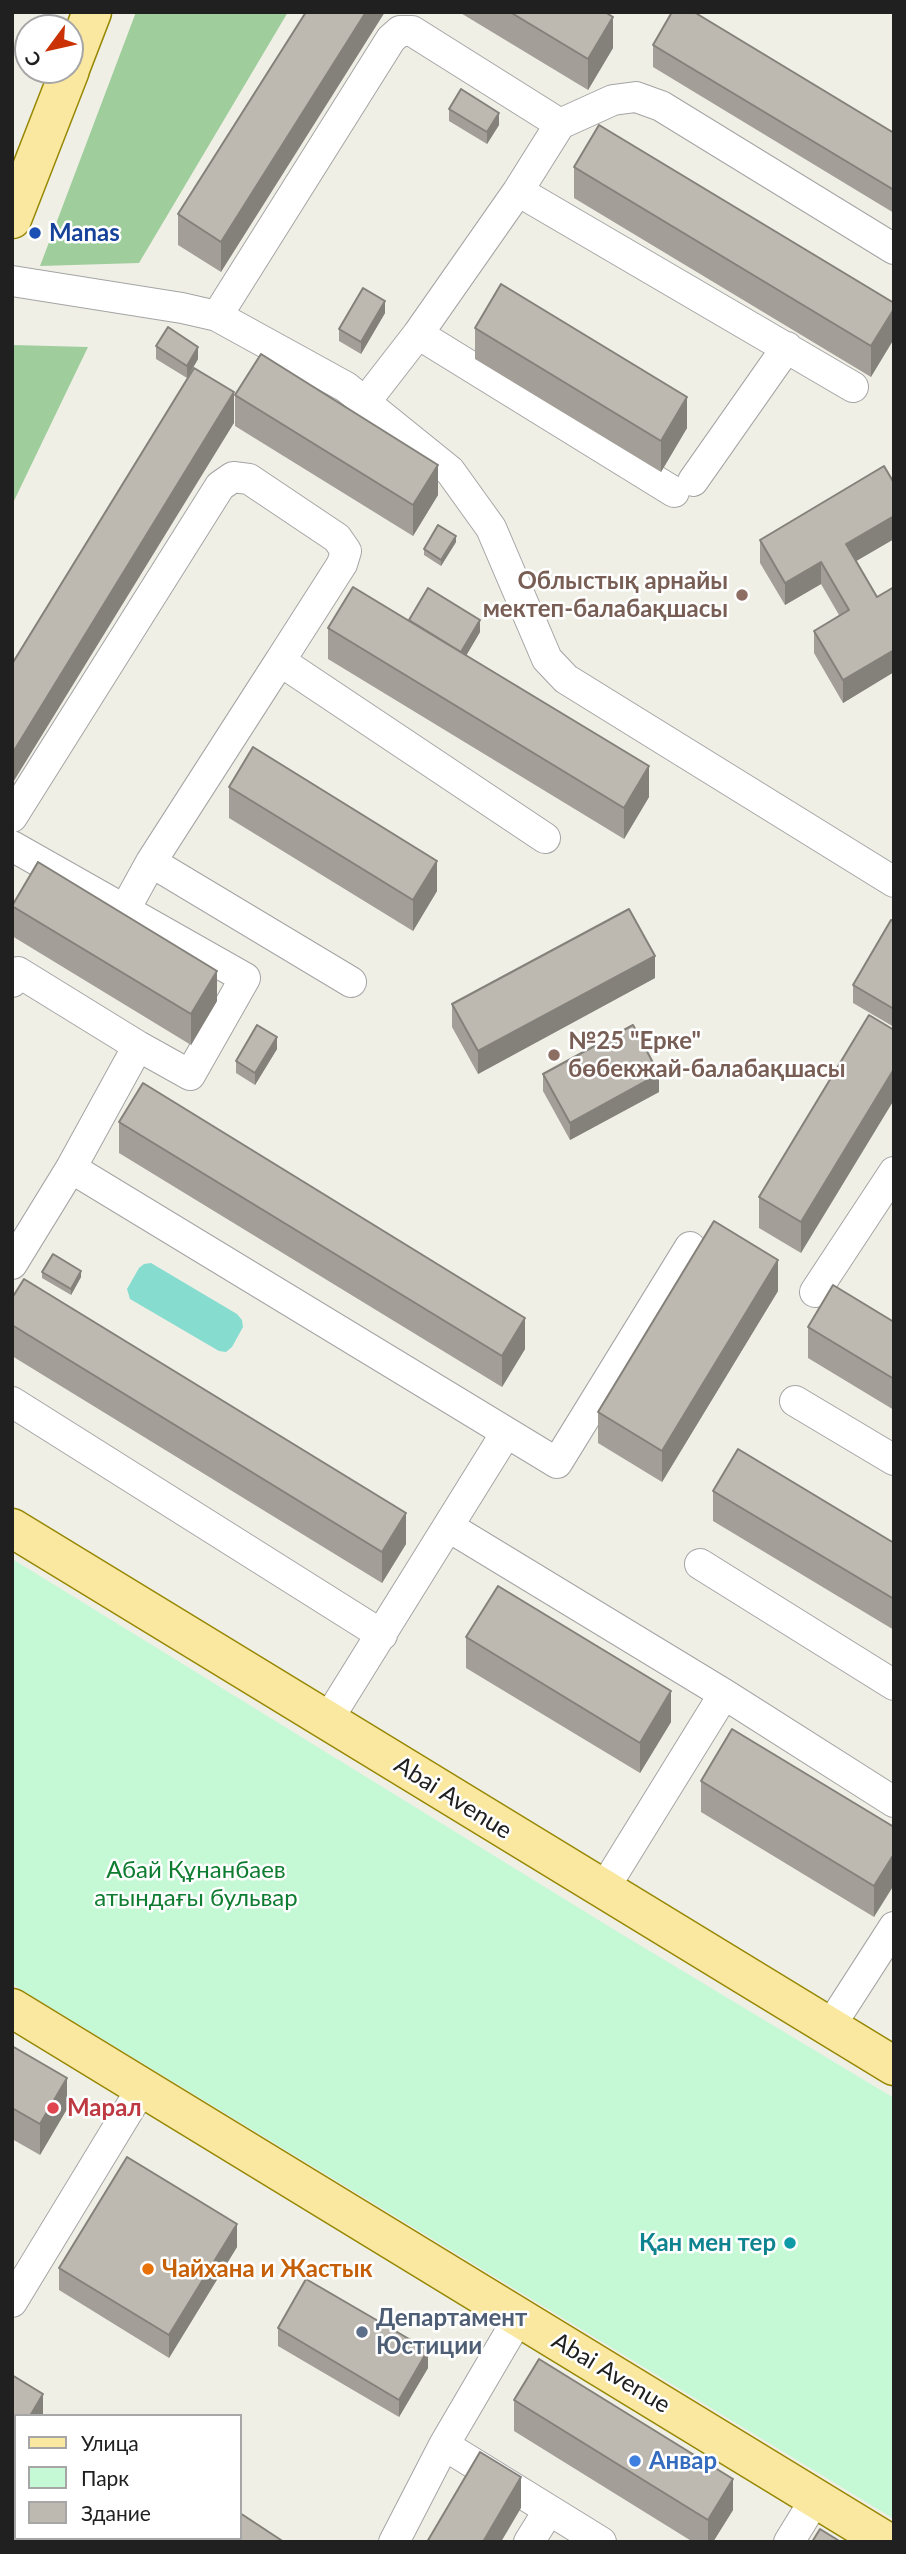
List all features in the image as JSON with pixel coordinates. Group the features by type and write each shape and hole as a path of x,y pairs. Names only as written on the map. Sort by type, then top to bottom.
{"main road":[{"path":"84,33 92,12"},
{"path":"12,219 64,84"},
{"name":"Abai Avenue","path":"12,1528 894,2066"},
{"name":"Abai Avenue","path":"12,2008 887,2542"}],"lane":[{"path":"217,316 391,38 400,31 412,31 560,124"},
{"path":"366,401 418,334 518,191 560,124 613,100 636,97 661,106 894,249"},
{"path":"518,191 853,387"},
{"path":"12,281 217,316 346,387 450,471 491,528 547,659 566,679 894,882"},
{"path":"418,334 683,486 786,347"},
{"path":"12,817 220,486 233,477 249,479 337,537 346,551 342,564 151,862 124,911"},
{"path":"280,661 545,838"},
{"path":"12,846 245,978 190,1075 18,972 12,982"},
{"path":"151,862 351,982"},
{"path":"12,1264 71,1168 138,1046"},
{"path":"71,1168 557,1464 690,1247"},
{"path":"814,1292 891,1184"},
{"path":"795,1401 894,1460"},
{"path":"12,1402 382,1636"},
{"path":"327,1721 506,1433"},
{"path":"449,1527 724,1694 894,1802"},
{"path":"699,1564 894,1685"},
{"path":"603,1890 724,1694"},
{"path":"829,2028 894,1927"},
{"path":"12,2302 142,2088"},
{"path":"394,2542 444,2445 519,2317"},
{"path":"444,2445 601,2542"},
{"path":"789,2542 816,2498"},
{"path":"529,2542 549,2510"}],"green space":[{"path":"136,12 288,12 139,263 40,266"},
{"path":"12,347 88,347 12,505"},
{"name":"Абай Құнанбаев атындағы бульвар","path":"14,1560 618,1932 894,2098 894,2519 12,1984"}],"shaded area":[{"path":"151,1263 237,1314 243,1327 232,1347 226,1352 219,1351 130,1299 127,1289 139,1268"}],"building":[{"path":"306,12 366,12 221,242 178,214"},
{"path":"510,12 605,12 613,17 588,59"},
{"path":"672,12 694,12 894,133 894,190 653,45"},
{"path":"461,89 499,113 487,132 449,109"},
{"path":"599,125 894,303 894,309 871,346 574,167"},
{"path":"501,284 687,397 661,441 475,328"},
{"path":"363,288 385,301 361,342 339,329"},
{"path":"168,327 198,347 187,366 156,346"},
{"path":"261,354 438,465 413,505 235,395"},
{"path":"194,368 234,392 12,754 12,664"},
{"path":"884,466 894,483 894,516 846,544 877,597 894,587 894,650 843,680 814,631 849,610 821,562 785,583 760,540"},
{"path":"438,525 456,536 441,560 424,549"},
{"path":"353,587 649,766 624,808 328,628"},
{"path":"428,588 480,620 461,652 409,620"},
{"path":"253,747 437,861 413,900 229,787"},
{"path":"38,862 217,971 191,1014 12,906"},
{"path":"629,909 655,956 478,1051 452,1004"},
{"path":"891,920 894,921 894,1009 853,985"},
{"path":"869,1015 894,1030 894,1069 801,1222 759,1197"},
{"path":"257,1025 277,1037 255,1073 236,1061"},
{"path":"633,1025 659,1074 570,1123 543,1074"},
{"path":"143,1083 525,1318 502,1356 119,1122"},
{"path":"714,1221 778,1260 662,1451 598,1412"},
{"path":"53,1254 81,1271 71,1289 42,1272"},
{"path":"24,1279 406,1513 382,1552 12,1325 12,1298"},
{"path":"833,1285 894,1322 894,1379 808,1327"},
{"path":"738,1449 894,1543 894,1599 713,1491"},
{"path":"498,1586 671,1691 640,1743 466,1637"},
{"path":"732,1729 894,1827 894,1854 874,1886 701,1781"},
{"path":"12,2046 67,2078 40,2124 12,2108"},
{"name":"Чайхана и Жастык","path":"127,2157 237,2224 169,2335 59,2268"},
{"path":"306,2279 428,2350 399,2400 278,2328"},
{"path":"539,2359 733,2479 708,2520 514,2400"},
{"path":"12,2375 43,2394 31,2414 14,2414 12,2444"},
{"path":"480,2452 521,2477 483,2542 427,2542"},
{"path":"242,2514 284,2542 160,2540 242,2540"},
{"path":"820,2529 841,2542 812,2542"}],"place":[{"name":"Manas","path":"35,233"},
{"name":"Облыстық арнайы мектеп-балабақшасы","path":"742,595"},
{"name":"№25 \"Ерке\" бөбекжай-балабақшасы","path":"554,1055"},
{"name":"Марал","path":"53,2108"},
{"name":"Қан мен тер","path":"790,2243"},
{"name":"Чайхана и Жастык","path":"148,2269"},
{"name":"Департамент Юстиции","path":"362,2332"},
{"name":"Анвар","path":"635,2461"}]}
